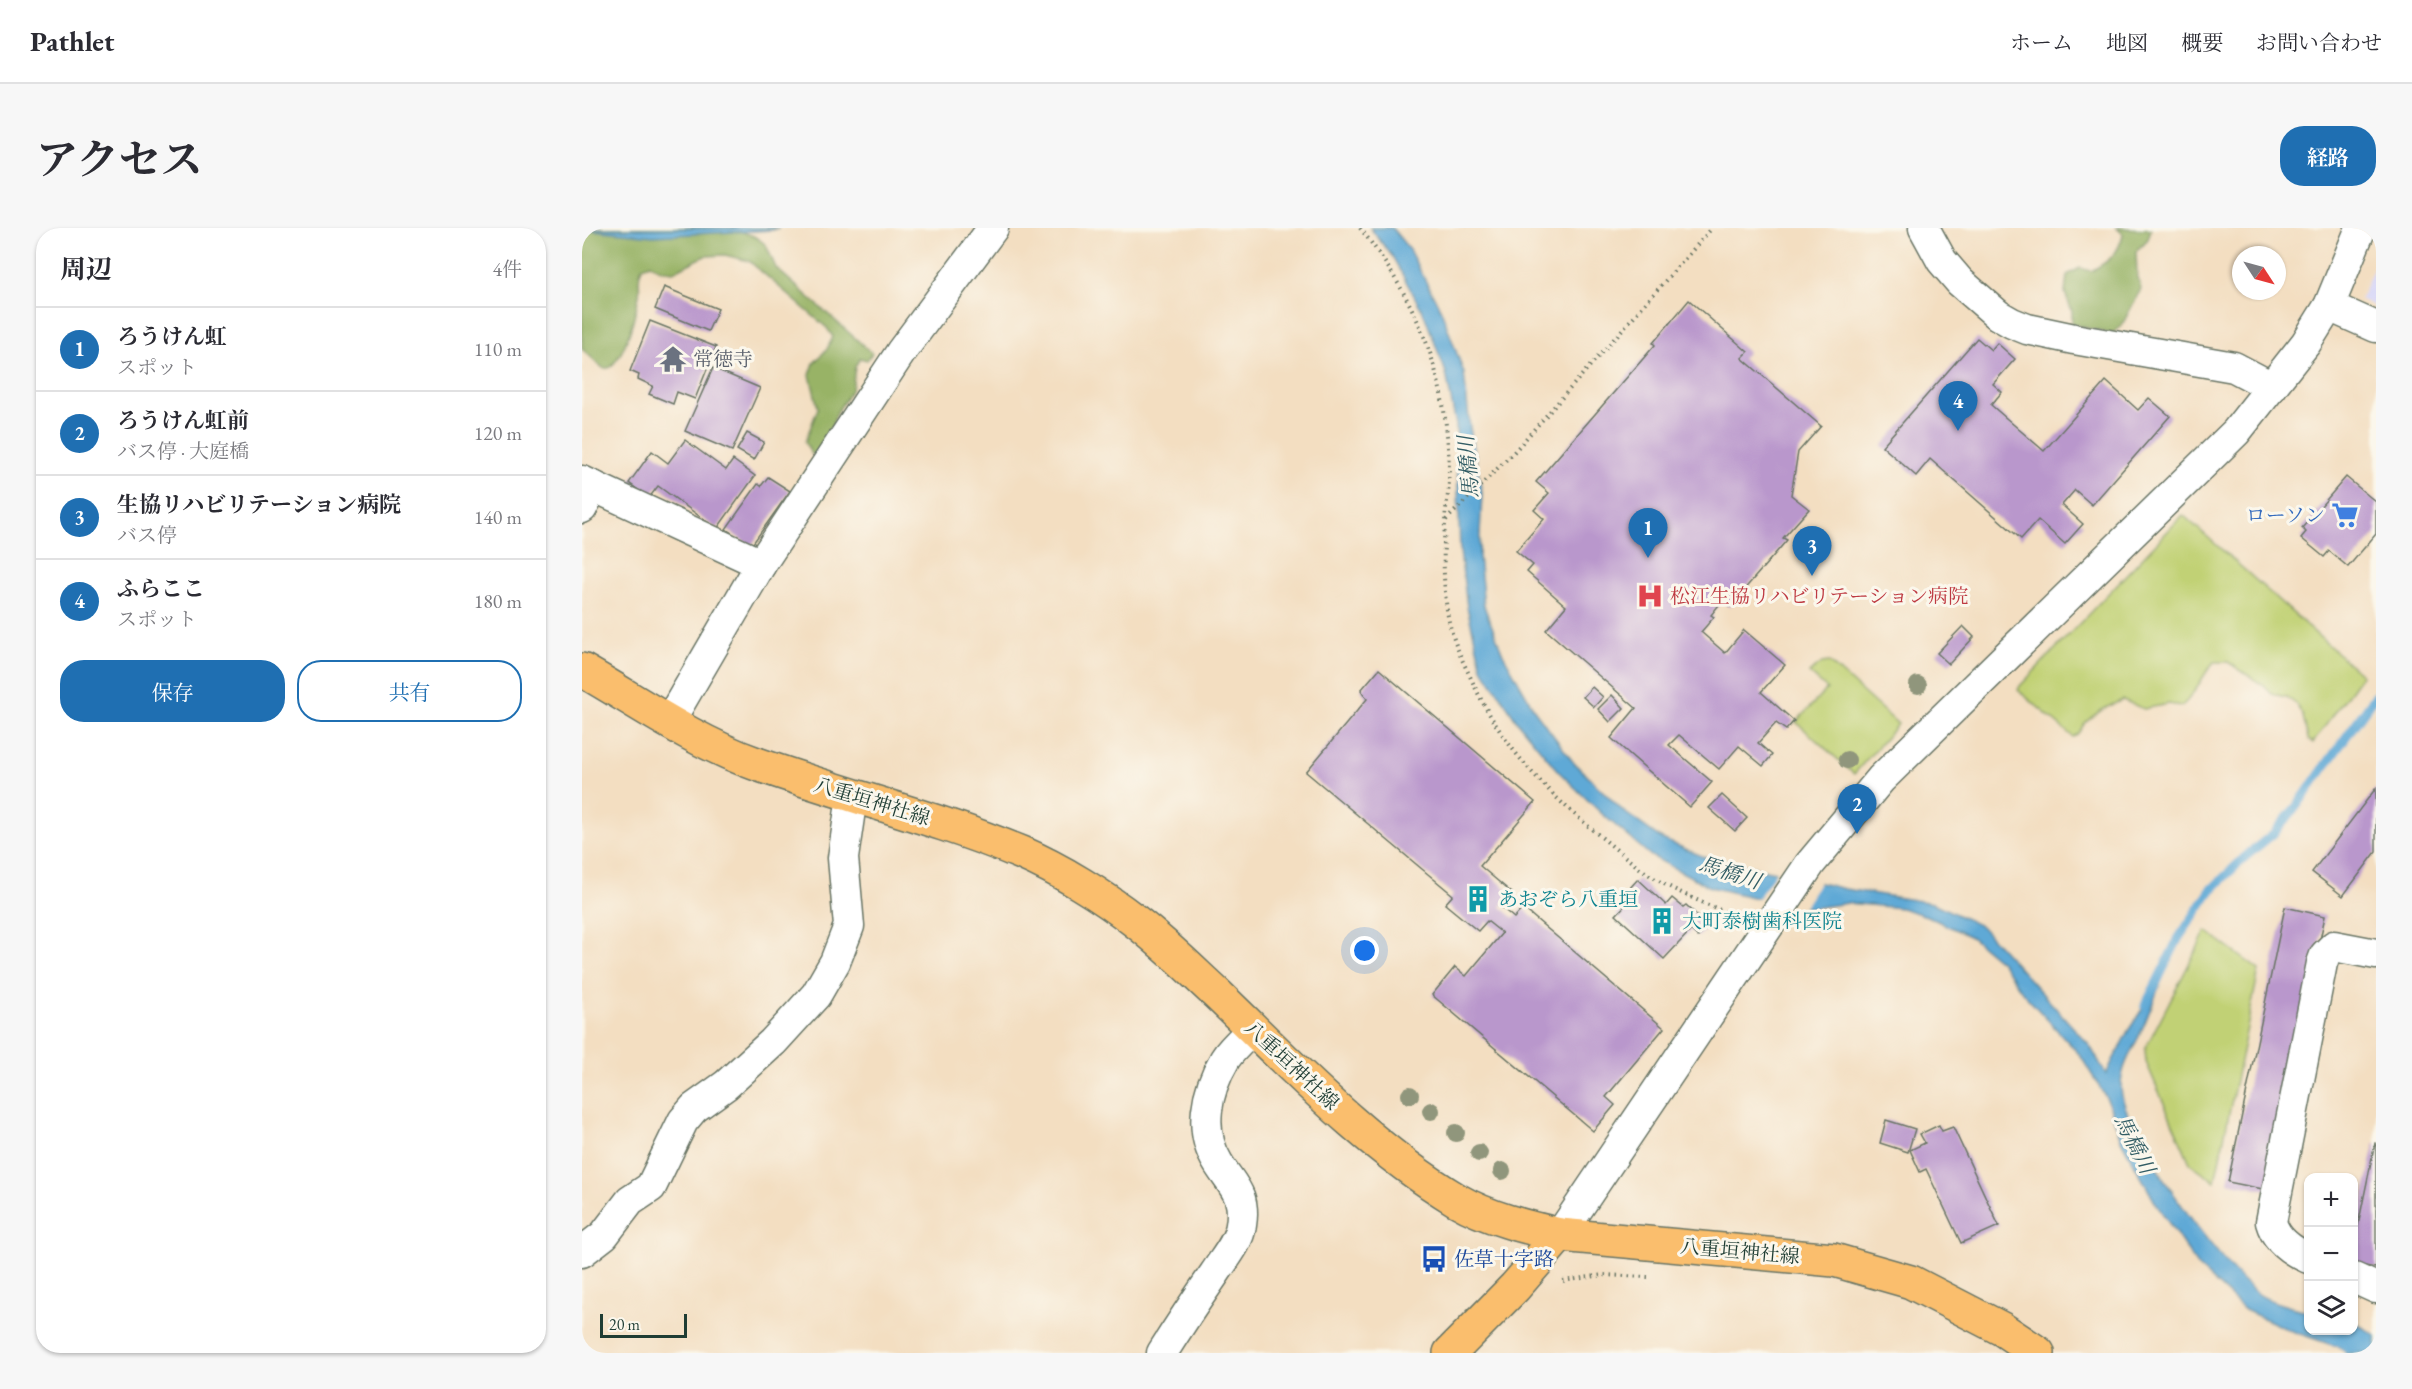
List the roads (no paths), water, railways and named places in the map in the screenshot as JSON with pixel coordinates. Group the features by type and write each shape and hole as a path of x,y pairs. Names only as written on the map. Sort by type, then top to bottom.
{"main road":[{"name":"八重垣神社線","path":"582,670 693,734 750,762 931,819 1024,854 1079,884 1135,921 1339,1110 1411,1169 1460,1201 1520,1226 1560,1235 1834,1260 1911,1282 2002,1329 2038,1353"},
{"path":"1450,1353 1515,1287 1560,1235"}],"street":[{"path":"670,720 761,564 901,352 993,228"},
{"path":"1924,228 1942,261 1960,282 1998,315 2012,323 2027,329 2074,339 2234,368 2272,387"},
{"path":"1560,1235 1810,864 1881,779 2235,432 2306,343 2329,306 2361,228"},
{"path":"2329,306 2376,327"},
{"path":"586,491 761,564"},
{"path":"582,1252 604,1235 630,1201 651,1187 684,1122 694,1108 726,1085 773,1042 816,995 835,962 849,926 843,858 852,796"},
{"path":"2304,1256 2289,1248 2271,1222 2322,963 2325,955 2334,946 2376,954"},
{"path":"1162,1353 1228,1252 1241,1228 1242,1208 1238,1191 1211,1151 1205,1119 1208,1102 1226,1058 1253,1029"},
{"path":"2358,1280 2376,1288"}],"water":[{"path":"779,228 653,236 582,229"},
{"name":"馬橋川","path":"1370,228 1392,228 1408,248 1441,310 1464,373 1470,428 1482,493 1479,556 1484,606 1503,654 1535,711 1574,763 1623,811 1662,839 1704,857 1799,877 1781,904 1710,887 1651,856 1601,813 1558,771 1519,724 1482,668 1467,607 1460,551 1456,425 1446,373 1424,314 1392,256"},
{"name":"馬橋川","path":"1804,879 1845,889 1933,903 1981,926 2090,1046 2106,1074 2128,1031 2163,977 2127,1060 2121,1080 2125,1107 2137,1134 2198,1228 2257,1293 2289,1307 2304,1310 2304,1335 2358,1335 2358,1324 2376,1336 2376,1353 2347,1353 2338,1347 2289,1330 2245,1310 2198,1267 2155,1202 2121,1140 2108,1101 2080,1055 2023,993 2001,962 1971,937 1927,916 1901,908 1848,903 1812,908 1785,905"}],"waterway":[{"path":"2145,1006 2178,939 2211,890 2274,833 2296,807 2376,695"}],"place":[{"name":"常徳寺","path":"673,359"},
{"name":"ふらここ","path":"1958,431"},
{"name":"ローソン","path":"2345,515"},
{"name":"ろうけん虹","path":"1648,558"},
{"name":"生協リハビリテーション病院","path":"1812,576"},
{"name":"松江生協リハビリテーション病院","path":"1650,596"},
{"name":"ろうけん虹前","path":"1857,834"},
{"name":"あおぞら八重垣","path":"1478,899"},
{"name":"大町泰樹歯科医院","path":"1662,921"},
{"name":"佐草十字路","path":"1434,1259"}]}
